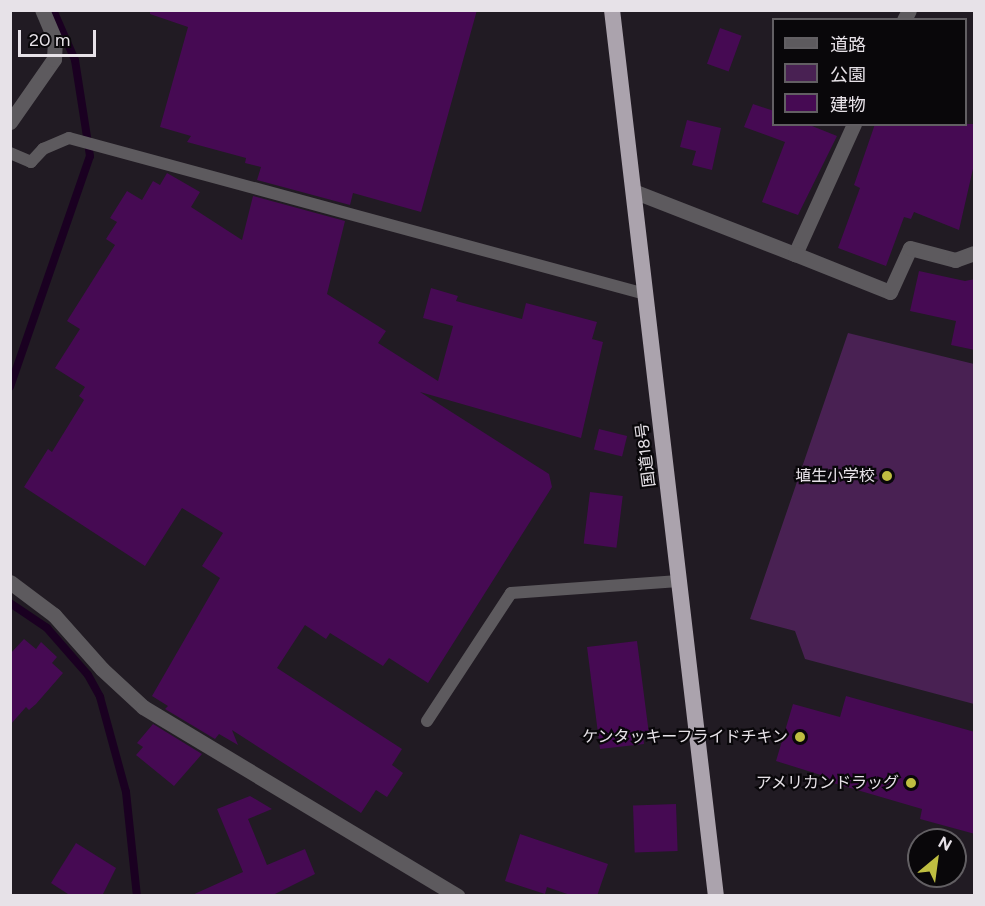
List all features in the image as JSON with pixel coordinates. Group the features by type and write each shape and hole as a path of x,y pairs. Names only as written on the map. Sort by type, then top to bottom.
{"highway":[{"name":"国道18号","path":"612,10 716,896"}],"street":[{"path":"10,122 54,59 56,40 42,10"},
{"path":"795,254 853,126"},
{"path":"633,191 890,292 910,248 955,260 975,253"},
{"path":"10,582 54,615 102,669 143,707 458,896"}],"lane":[{"path":"10,153 31,162 43,149 69,138 645,294"},
{"path":"427,721 511,593 679,581"}],"green space":[{"name":"埴生小学校","path":"848,333 974,364 974,704 805,659 795,631 750,619"}],"building":[{"path":"150,10 477,10 421,212 353,193 350,205 257,180 261,167 245,163 246,158 187,142 191,136 160,127 188,27 150,14"},
{"path":"720,28 742,36 729,72 707,64"},
{"path":"753,104 772,110 772,126 812,126 837,136 798,215 762,202 785,142 744,127"},
{"path":"687,120 721,128 712,170 692,165 696,151 680,147"},
{"path":"967,124 975,124 975,160 959,230 914,212 911,219 904,217 886,266 838,248 860,188 854,185 874,126 967,126"},
{"path":"167,173 200,192 191,207 242,240 253,196 345,221 327,294 386,331 378,343 438,381 453,326 423,318 431,288 458,296 456,301 522,319 526,303 597,322 592,339 603,342 581,438 420,392 549,474 552,487 428,683 389,658 383,666 330,633 326,639 305,625 277,668 402,749 392,765 403,773 387,797 376,790 361,813 232,730 238,745 219,734 215,739 165,709 168,706 152,696 220,578 202,566 223,533 182,508 145,566 24,487 48,449 52,452 84,400 79,396 85,387 55,368 80,329 67,321 115,245 106,239 117,222 110,218 127,191 142,200 153,181 160,185"},
{"path":"919,271 965,281 975,279 975,350 951,345 956,321 910,311"},
{"path":"599,429 627,436 622,456 594,449"},
{"path":"590,492 623,496 616,548 584,544"},
{"path":"24,639 36,649 41,642 57,657 52,663 63,673 36,704 29,710 26,707 10,725 10,654"},
{"path":"637,641 649,734 643,735 644,744 600,749 587,647"},
{"path":"846,696 975,732 975,834 967,832 967,828 953,828 920,819 922,809 823,780 824,776 776,761 793,704 840,717"},
{"path":"153,724 202,754 174,786 136,755 143,747 137,743"},
{"path":"250,796 272,809 248,819 267,865 305,849 315,874 271,896 190,896 243,872 217,809"},
{"path":"676,804 678,851 635,852 633,806"},
{"path":"520,834 608,864 597,896 573,896 547,887 545,894 505,881"},
{"path":"76,843 116,868 102,896 71,896 51,883"}],"waterway":[{"path":"10,387 90,156 75,60 53,10"},
{"path":"10,603 47,628 88,675 100,697 126,792 137,896"}],"place":[{"name":"埴生小学校","path":"887,476"},
{"name":"ケンタッキーフライドチキン","path":"800,737"},
{"name":"アメリカンドラッグ","path":"911,783"}]}
